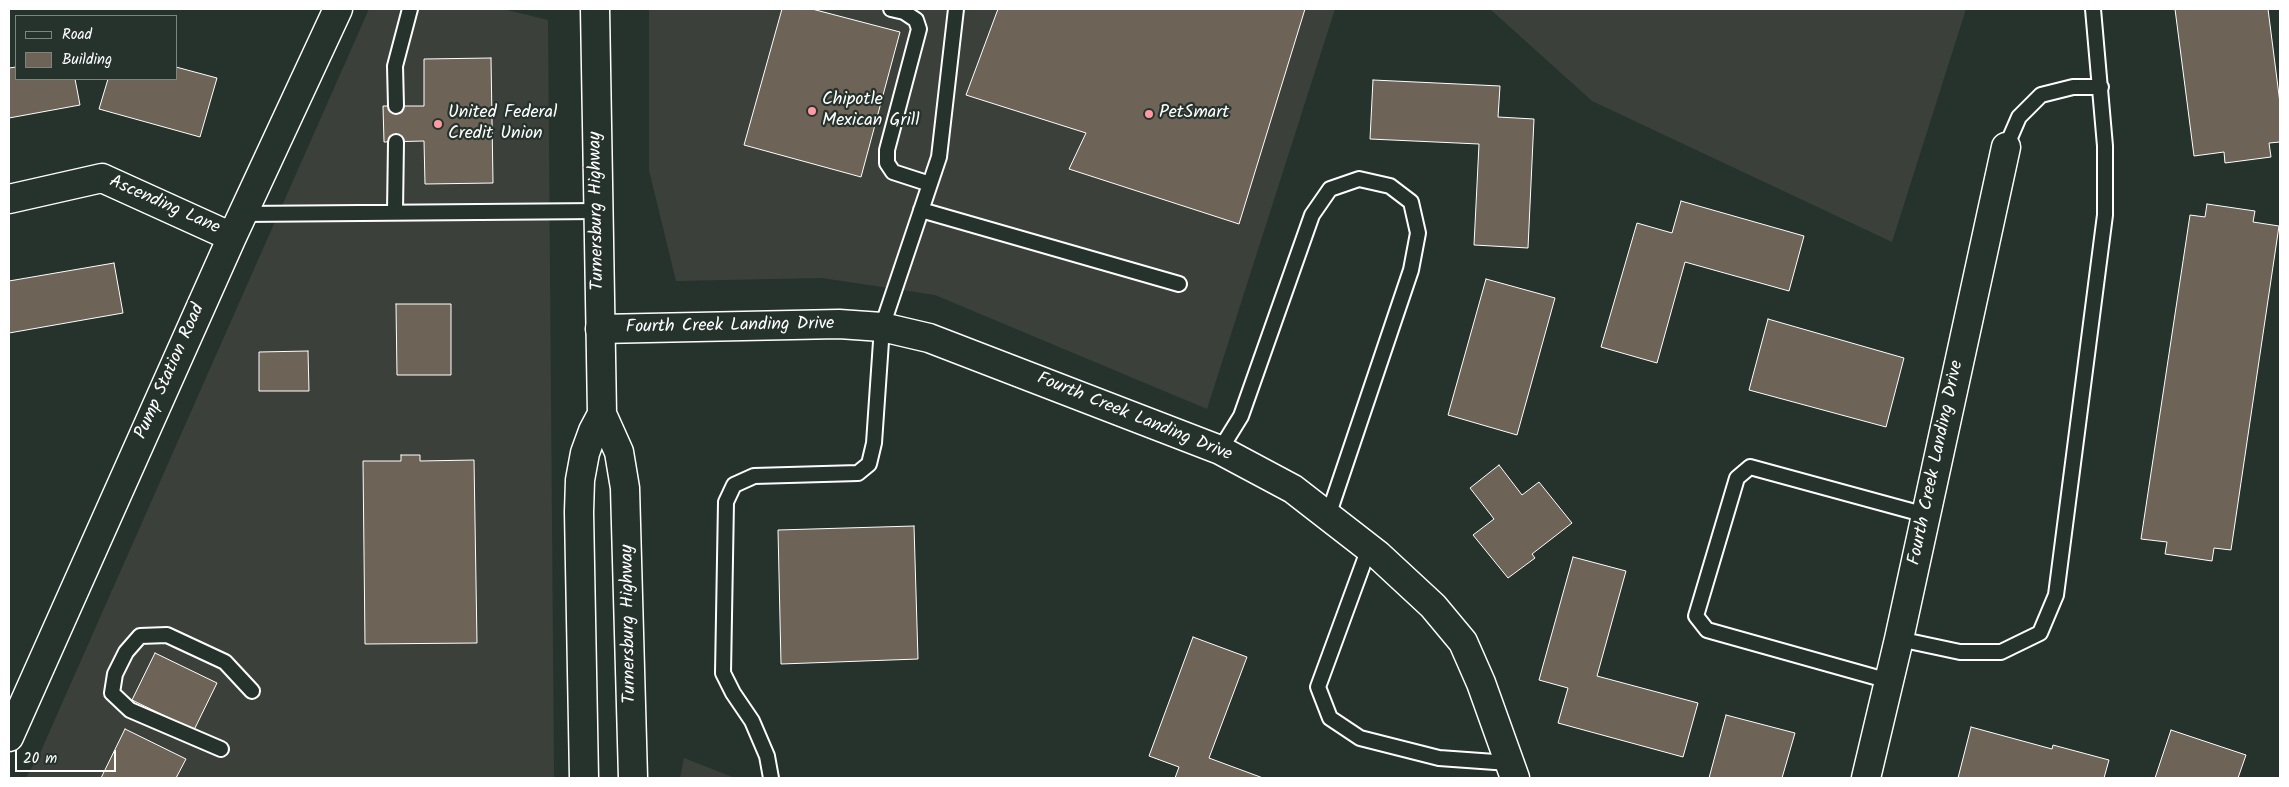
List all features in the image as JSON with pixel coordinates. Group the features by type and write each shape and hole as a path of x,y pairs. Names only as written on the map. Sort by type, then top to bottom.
{"street":[{"name":"Pump Station Road","path":"9,737 237,225 336,9"},
{"name":"Turnersburg Highway","path":"595,9 602,414 619,452 626,488 633,778"},
{"name":"Fourth Creek Landing Drive","path":"1866,778 1899,639 2006,146"},
{"name":"Ascending Lane","path":"9,199 102,178 237,225"},
{"name":"Fourth Creek Landing Drive","path":"600,329 839,324 882,327 929,338 1220,450 1293,489 1369,548 1433,606 1463,642 1481,682 1512,771"},
{"name":"Turnersburg Highway","path":"584,778 580,480 585,453 592,431 602,414"}],"lane":[{"path":"396,106 395,66 410,9"},
{"path":"891,9 904,12 916,20 919,29 887,150 887,163 893,172 930,184"},
{"path":"771,778 767,756 752,721 732,693 722,673 726,502 734,485 754,476 858,473 869,464 874,443 882,327 939,157 956,9"},
{"path":"1899,639 1960,652 2001,652 2040,633 2056,595 2105,215 2105,146 2101,87 2092,9"},
{"path":"2006,146 2019,117 2041,94 2073,87 2101,87"},
{"path":"395,211 396,142"},
{"path":"1220,450 1241,416 1312,215 1330,189 1358,179 1390,186 1411,202 1418,234 1412,261 1328,516"},
{"path":"921,210 1179,284"},
{"path":"237,225 395,211 598,211"},
{"path":"1889,681 1708,630 1696,616 1737,478 1750,467 1926,515"},
{"path":"1369,548 1318,687 1330,718 1360,738 1439,758 1512,771"},
{"path":"221,749 130,710 112,694 115,674 126,652 140,636 167,635 225,662 252,691"}],"shaded area":[{"path":"369,9 503,9 548,20 554,778 26,778 41,751"},
{"path":"649,9 1335,9 1207,409 935,295 822,278 676,281 649,170"},
{"path":"1490,9 1966,9 1892,242 1592,101"},
{"path":"684,758 735,778 680,778"}],"building":[{"path":"782,9 812,9 900,32 861,177 744,145"},
{"name":"PetSmart","path":"998,9 1305,9 1239,224 1069,169 1086,133 966,95"},
{"path":"2175,9 2268,9 2280,103 2280,142 2269,143 2271,157 2225,163 2224,152 2194,156"},
{"name":"United Federal Credit Union","path":"491,58 493,183 425,184 424,141 384,142 383,106 424,106 424,59"},
{"path":"15,67 15,80 75,80 80,105 9,118 9,68"},
{"path":"178,68 217,78 200,137 99,109 108,80 178,80"},
{"path":"1373,80 1500,86 1498,117 1534,119 1528,248 1474,245 1479,144 1370,139"},
{"path":"1681,201 1804,236 1789,291 1685,262 1657,363 1601,347 1637,223 1672,233"},
{"path":"2207,204 2255,211 2253,222 2279,226 2231,550 2214,548 2212,561 2165,554 2167,542 2141,539 2190,215 2205,217"},
{"path":"114,263 123,313 9,333 9,281"},
{"path":"1486,279 1555,298 1517,435 1448,415"},
{"path":"396,304 451,304 451,375 397,375"},
{"path":"1768,319 1904,358 1886,427 1749,390"},
{"path":"308,351 309,391 259,391 259,352"},
{"path":"401,455 420,455 420,461 474,460 477,643 365,644 363,461 401,461"},
{"path":"1499,465 1522,495 1539,482 1572,523 1532,554 1535,558 1508,578 1473,535 1494,519 1470,488"},
{"path":"914,526 918,659 781,664 778,530"},
{"path":"1573,557 1626,571 1597,676 1698,703 1683,757 1558,723 1568,688 1539,680"},
{"path":"1193,637 1247,657 1209,758 1263,778 1175,778 1179,767 1149,756"},
{"path":"155,653 217,683 194,730 132,700"},
{"path":"1726,715 1795,733 1782,778 1709,778"},
{"path":"1971,727 2052,749 2053,745 2109,760 2104,778 1958,778"},
{"path":"125,729 186,759 176,778 101,778"},
{"path":"2171,730 2246,755 2238,778 2155,778"}],"place":[{"name":"Chipotle Mexican Grill","path":"812,111"},
{"name":"PetSmart","path":"1149,114"},
{"name":"United Federal Credit Union","path":"438,124"}]}
